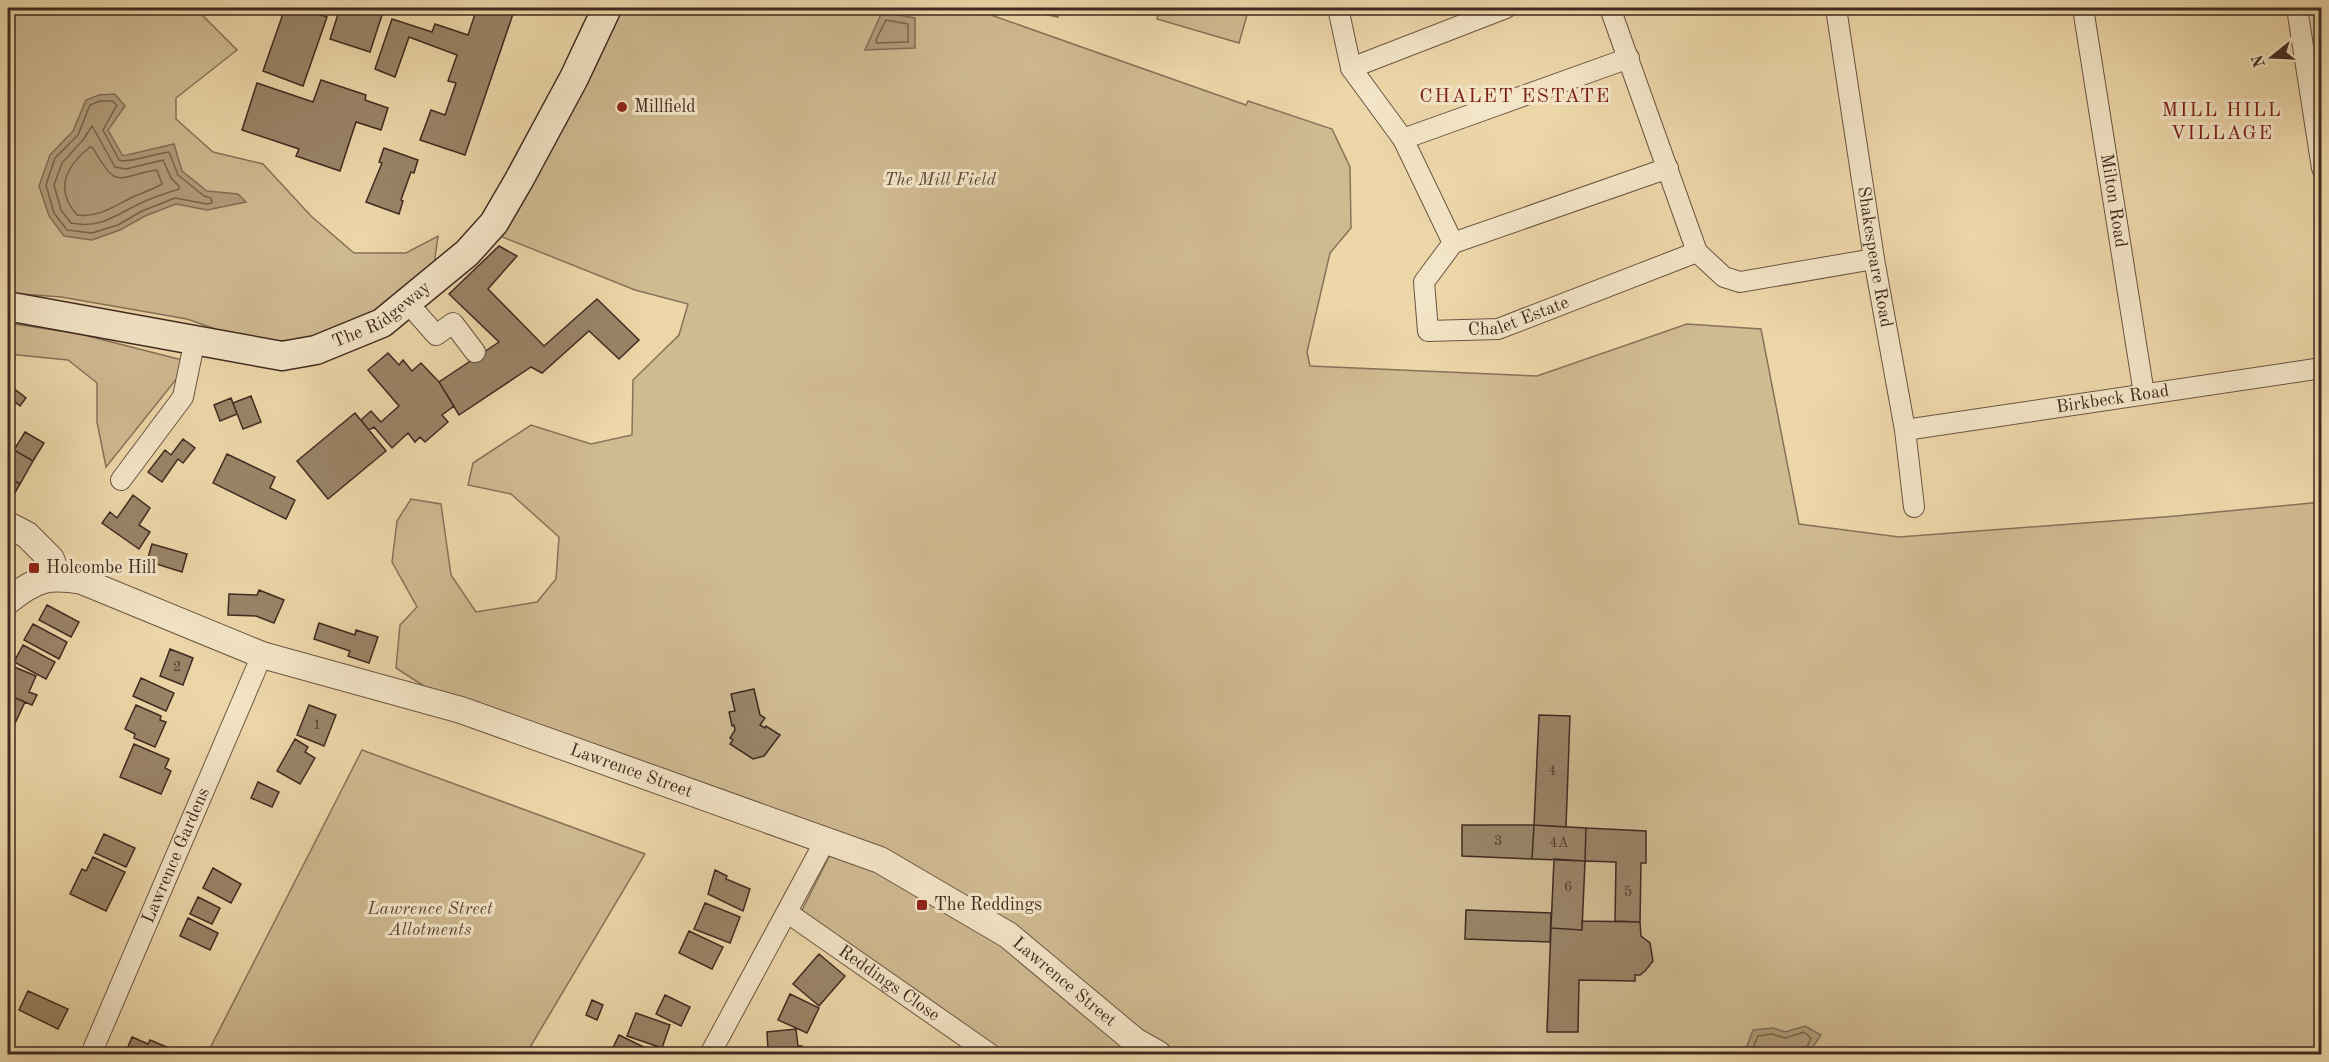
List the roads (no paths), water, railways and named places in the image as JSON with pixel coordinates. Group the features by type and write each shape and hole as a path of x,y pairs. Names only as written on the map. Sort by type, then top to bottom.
{"main road":[{"name":"The Ridgeway","path":"8,308 282,356 316,350 382,323 467,253 494,223 574,78 607,8"}],"street":[{"path":"1338,8 1351,68 1403,139 1453,243 1668,168"},
{"path":"1351,68 1506,8"},
{"path":"1610,8 1697,252 1724,277 1740,282 1874,260"},
{"name":"Shakespeare Road","path":"1836,8 1874,260 1905,430 1914,507"},
{"name":"Milton Road","path":"2083,8 2144,394"},
{"path":"2297,8 2319,137 2322,168"},
{"path":"1403,139 1629,58"},
{"name":"Chalet Estate","path":"1453,243 1424,282 1428,331 1498,329 1697,252"},
{"path":"407,302 436,335 453,323 475,352"},
{"path":"121,480 183,397 195,339"},
{"name":"Birkbeck Road","path":"1905,430 2322,368"},
{"path":"8,525 27,535 51,559 58,577"},
{"name":"Lawrence Street","path":"8,601 27,585 58,577 82,581 262,655 461,710 880,860 1008,934 1135,1041 1158,1054"},
{"name":"Lawrence Gardens","path":"91,1054 262,655"},
{"path":"710,1054 825,841"},
{"name":"Reddings Close","path":"788,913 990,1054"}],"water":[{"path":"882,12 915,18 915,48 865,50"},
{"path":"115,94 125,106 108,130 123,156 174,144 182,171 207,191 238,194 246,202 207,210 176,204 145,216 120,230 92,240 64,236 49,216 39,186 50,155 73,131 86,100 99,95"},
{"path":"1805,1026 1821,1035 1808,1054 1744,1054 1753,1030 1773,1028 1785,1032"}],"place":[{"name":"Millfield","path":"622,107"},
{"name":"Holcombe Hill","path":"34,568"},
{"name":"The Reddings","path":"922,905"}],"district":[{"name":"CHALET ESTATE","path":"1515,97"},
{"name":"MILL HILL VILLAGE","path":"2222,122"}],"park label":[{"name":"The Mill Field","path":"940,180"},
{"name":"Lawrence Street Allotments","path":"430,919"}]}
